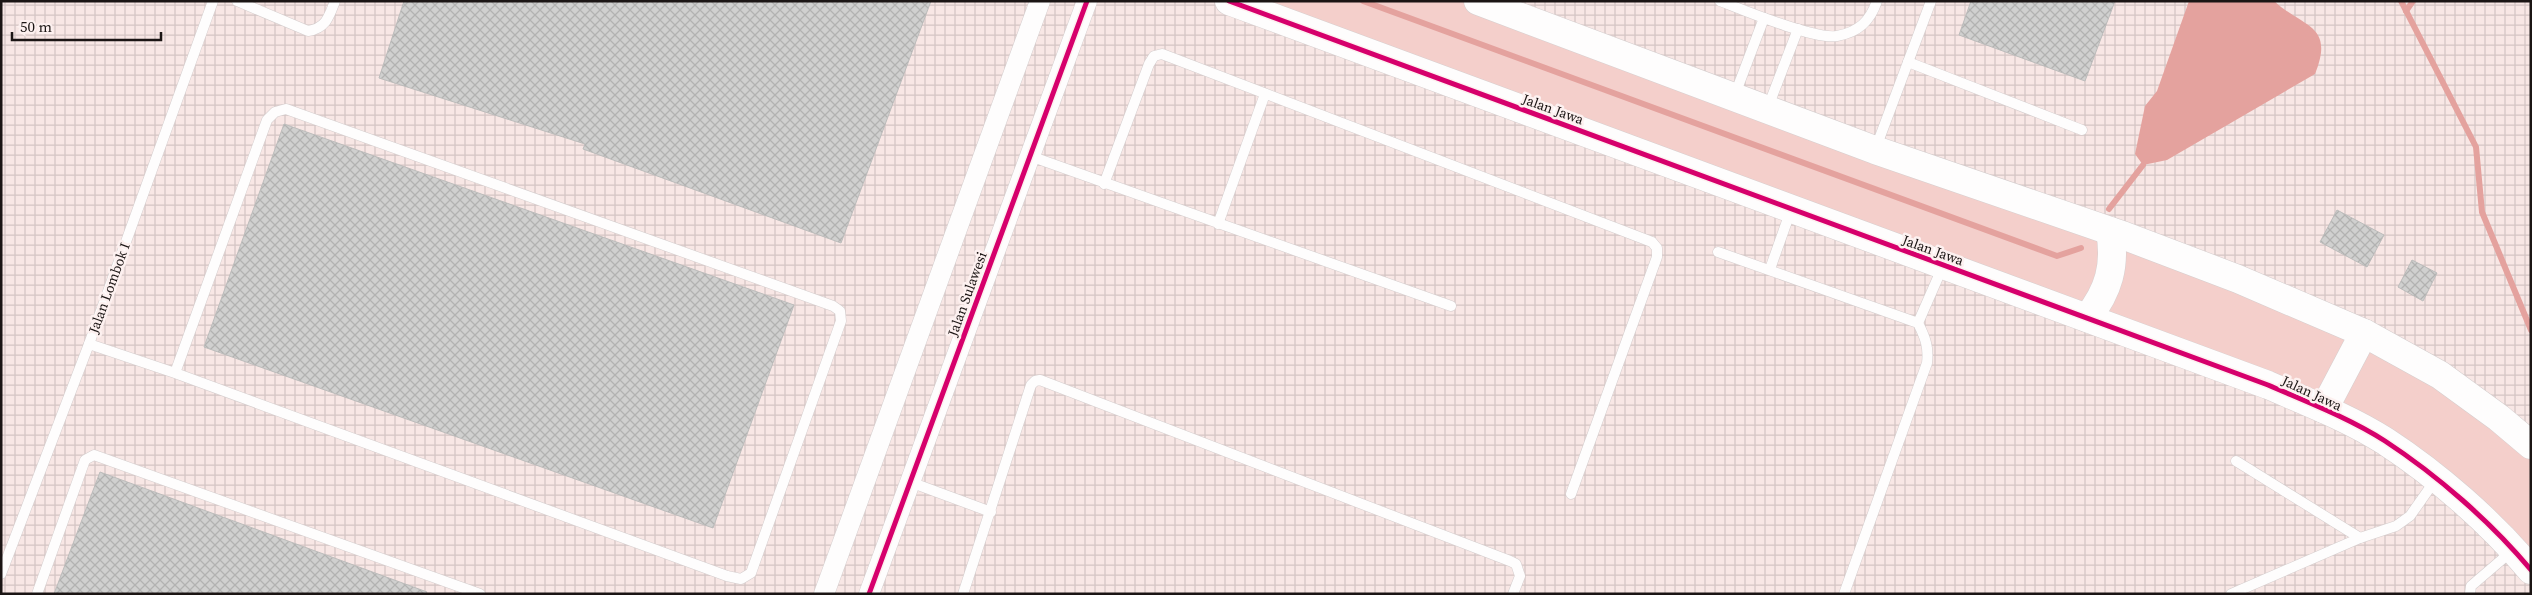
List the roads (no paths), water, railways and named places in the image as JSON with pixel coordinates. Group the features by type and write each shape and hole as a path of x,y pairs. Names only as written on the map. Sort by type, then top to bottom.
{"street":[{"path":"824,594 1040,1"},
{"name":"Jalan Sulawesi","path":"869,594 1087,1"},
{"name":"Jalan Jawa","path":"1229,1 2268,385 2324,409 2384,440 2437,478 2522,560"},
{"path":"1478,1 1766,111 2110,231 2238,280 2364,333 2440,375 2499,418 2531,445"},
{"path":"2088,318 2105,292 2110,278 2113,262 2110,231"},
{"path":"2324,409 2364,333"}],"lane":[{"name":"Jalan Lombok I","path":"1,574 89,344 213,1"},
{"path":"236,1 308,31 319,29 328,20 335,1"},
{"path":"1720,1 1798,29 1835,37 1864,26 1872,16 1878,1"},
{"path":"1875,150 1931,1"},
{"path":"1733,98 1764,18"},
{"path":"1766,111 1798,29"},
{"path":"1104,184 1154,56 1162,54 1652,242 1657,248 1657,257 1571,494"},
{"path":"1908,62 2082,130"},
{"path":"1218,224 1265,94"},
{"path":"89,344 175,373 718,573 741,579 751,573 841,321 840,311 833,306 286,109 275,112 267,120 175,373"},
{"path":"1030,156 1104,184 1451,306"},
{"path":"1770,269 1791,210"},
{"path":"1718,252 1918,323"},
{"path":"1844,594 1927,363 1929,350 1918,323 1943,266"},
{"path":"963,594 1031,385 1034,381 1040,380 1510,561 1516,564 1520,576 1513,594"},
{"path":"37,594 85,460 94,455 480,594"},
{"path":"2236,461 2360,538"},
{"path":"2231,594 2360,538 2396,526 2410,516 2437,478"},
{"path":"910,482 991,512"},
{"path":"2470,594 2471,586 2522,560"}],"waterway":[{"path":"1363,1 2057,256 2081,248"},
{"path":"2401,1 2476,147 2482,212 2531,330"},
{"path":"2406,11 2413,1"},
{"path":"2109,209 2143,165"}]}
